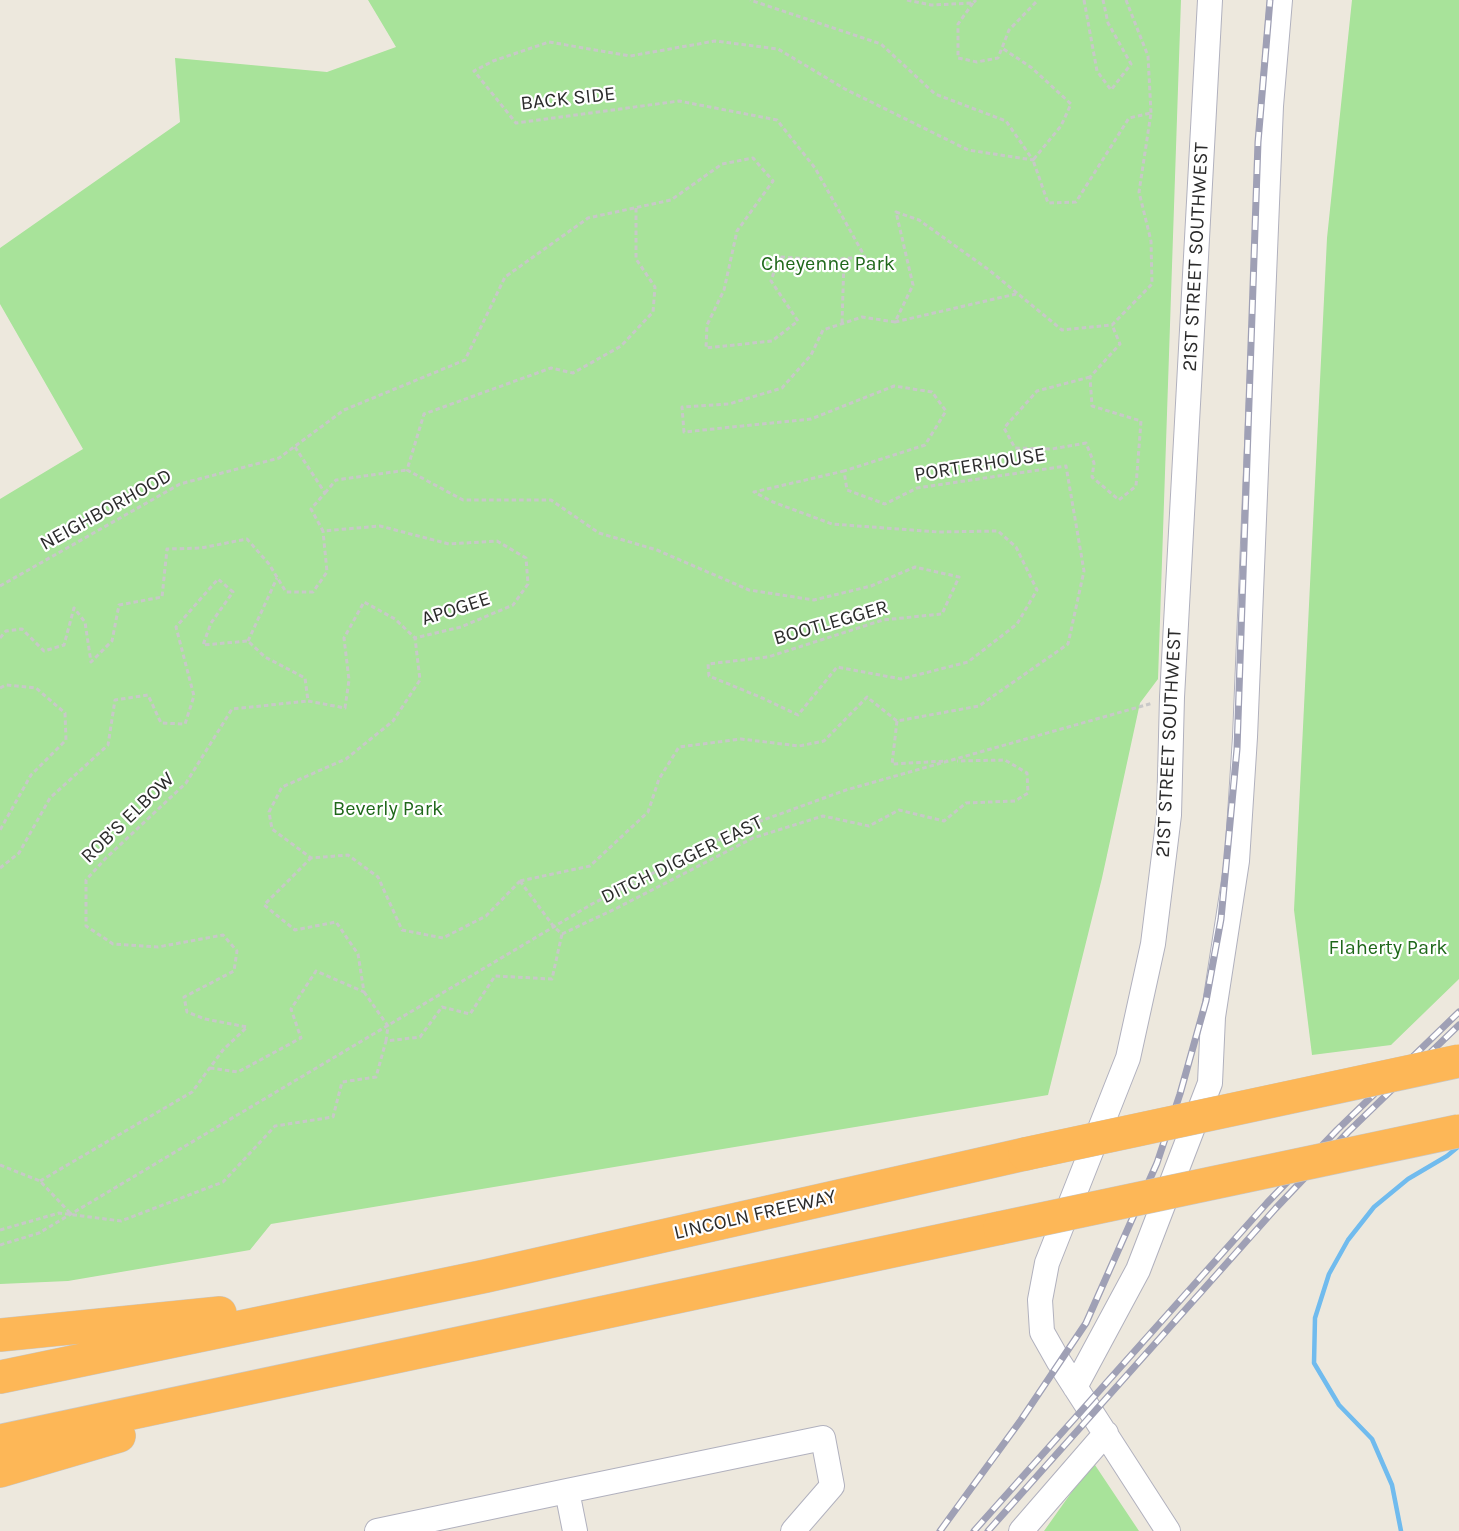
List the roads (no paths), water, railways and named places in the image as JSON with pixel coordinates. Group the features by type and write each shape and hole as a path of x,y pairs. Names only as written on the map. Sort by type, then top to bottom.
{"highway":[{"name":"LINCOLN FREEWAY","path":"486,1276 1025,1154 1459,1061"},
{"path":"0,1441 1459,1131"},
{"path":"0,1335 227,1312 374,1286 486,1276"},
{"path":"0,1377 486,1276"},
{"path":"0,1470 386,1359"}],"street":[{"name":"21ST STREET SOUTHWEST","path":"1168,1531 1042,1332 1040,1300 1047,1263 1128,1058 1152,944 1169,815 1172,698 1210,0"},
{"path":"1076,1388 1137,1270 1210,1083 1213,1017 1237,861 1244,759 1271,106 1280,0"},
{"path":"1021,1531 1106,1433"},
{"path":"377,1531 823,1438 832,1486 793,1531"},
{"path":"567,1491 576,1531"}],"waterway":[{"path":"1401,1531 1392,1485 1372,1439 1339,1405 1314,1363 1315,1318 1329,1274 1348,1240 1374,1207 1408,1179 1447,1156 1459,1146"}],"railway":[{"path":"940,1531 1021,1420 1086,1323 1157,1163 1180,1094 1206,1001 1221,919 1237,749 1258,142 1270,0"},
{"path":"974,1531 1267,1203 1337,1130 1459,1012"},
{"path":"988,1531 1276,1208 1348,1132 1459,1025"}],"park label":[{"name":"Cheyenne Park","path":"828,264"},
{"name":"Beverly Park","path":"388,809"},
{"name":"Flaherty Park","path":"1388,948"}]}
